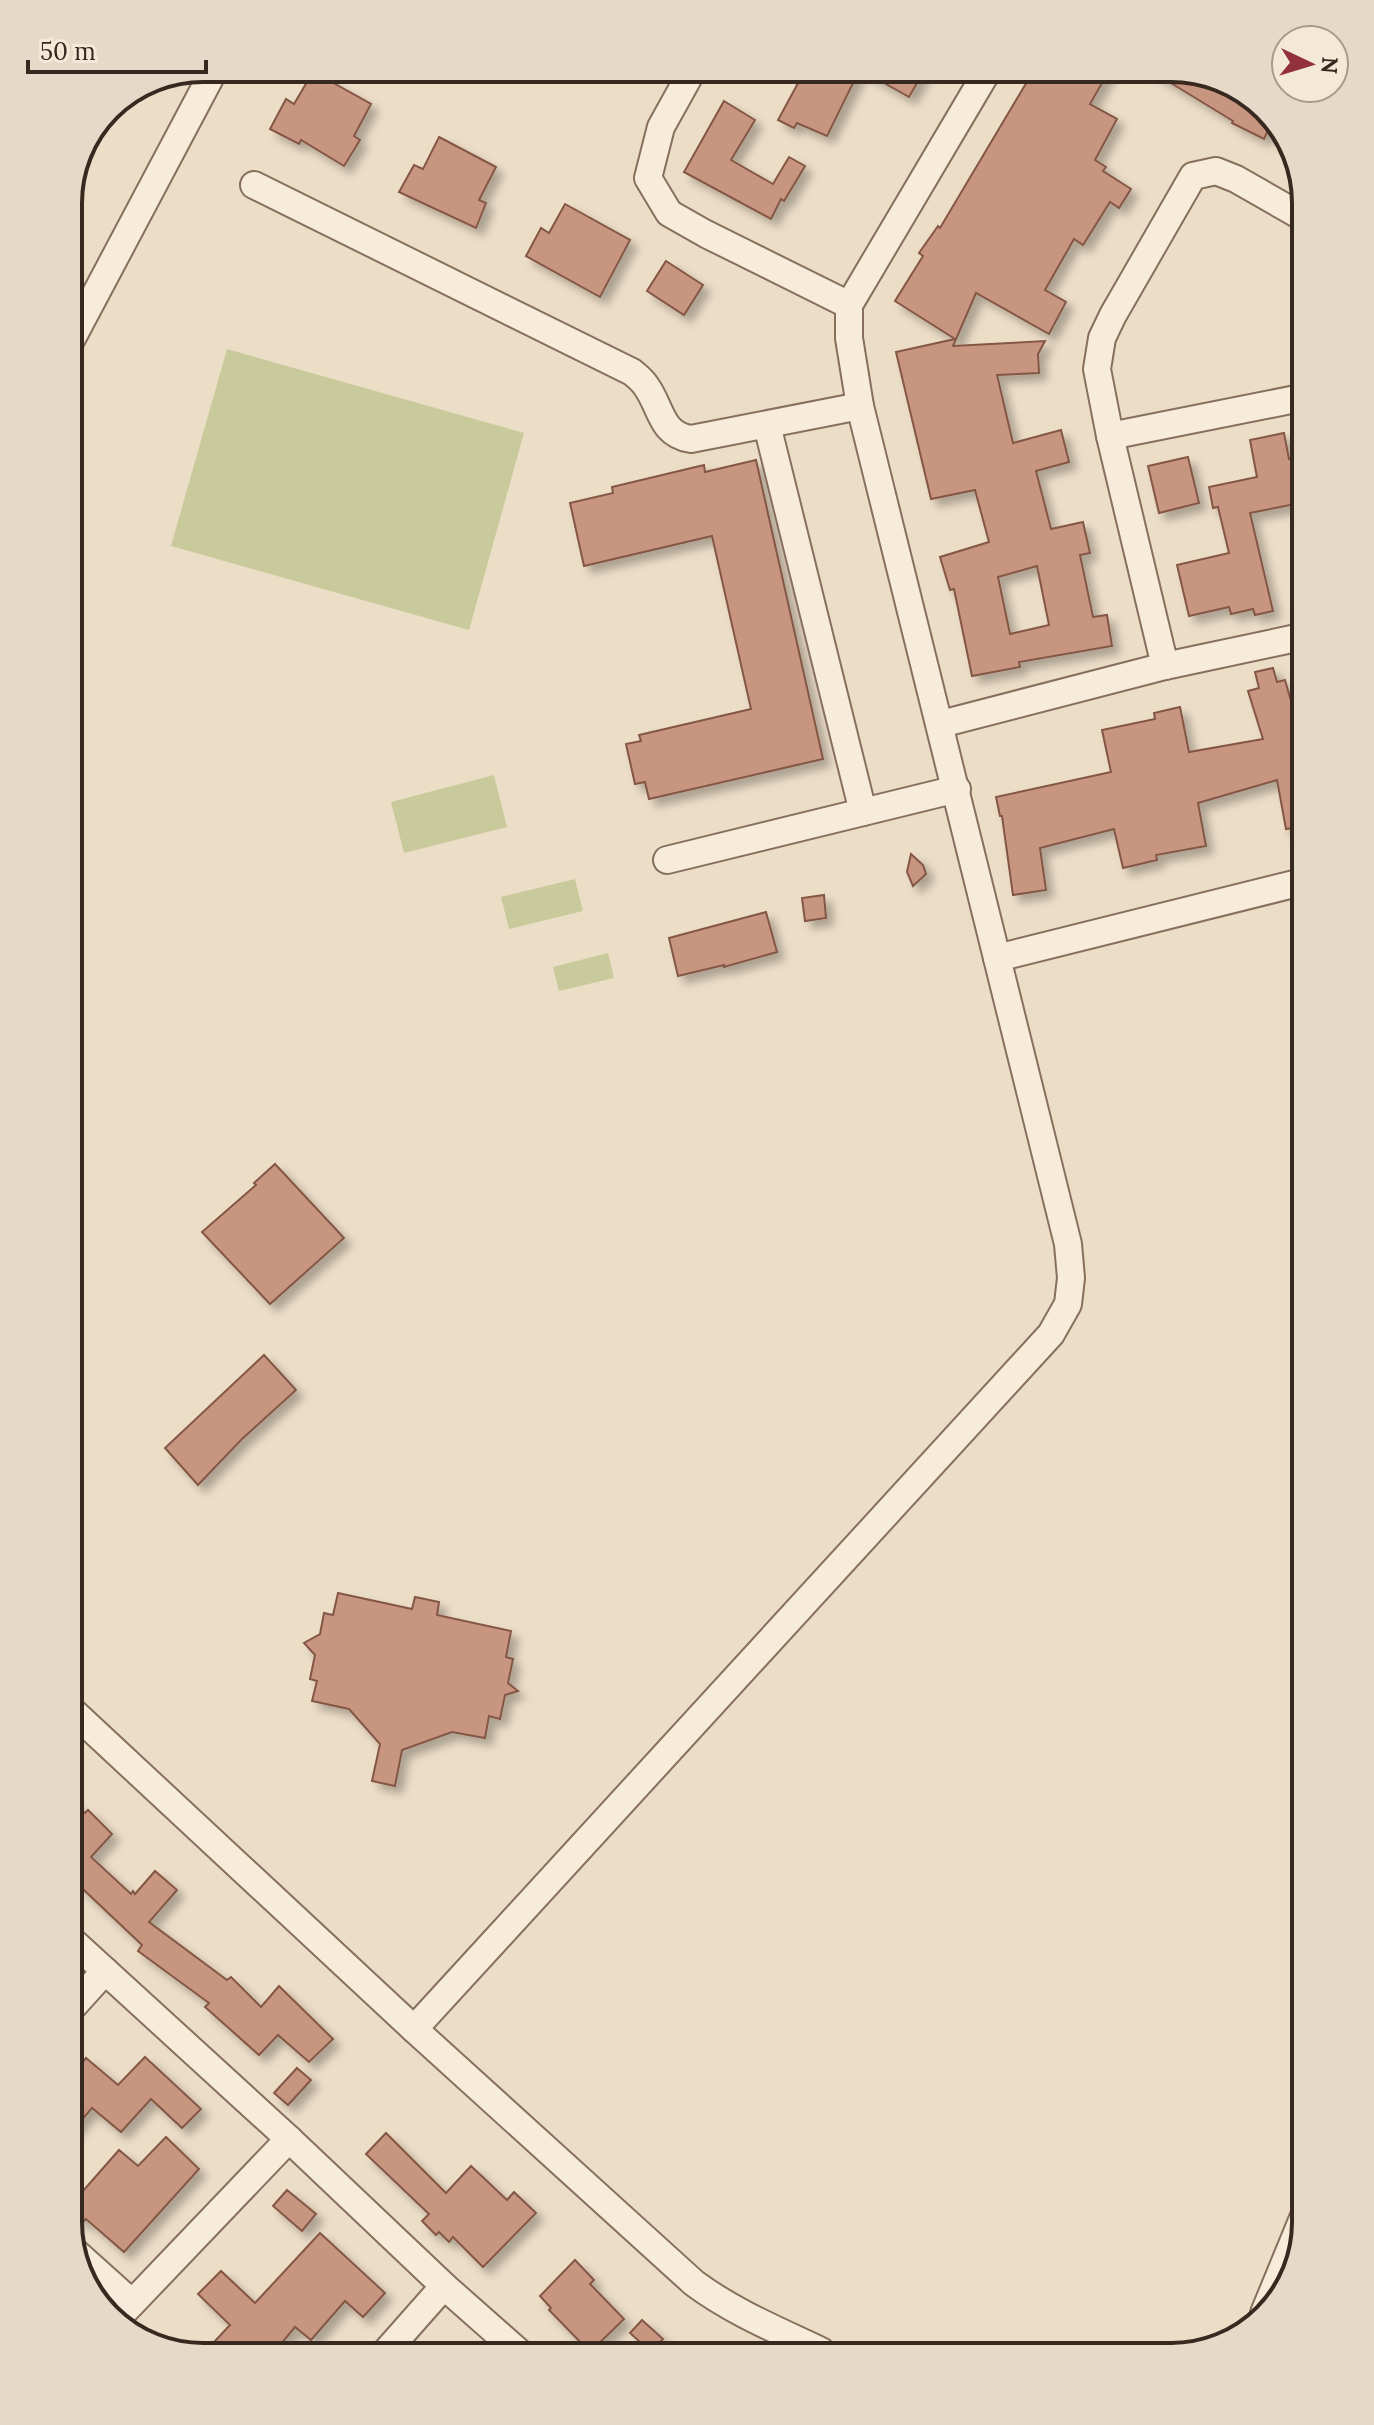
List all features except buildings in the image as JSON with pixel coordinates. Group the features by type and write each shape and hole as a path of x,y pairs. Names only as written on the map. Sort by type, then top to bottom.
{"street":[{"path":"82,320 208,82"},
{"path":"686,82 661,127 648,178 669,213 849,305"},
{"path":"414,2029 1051,1334 1068,1304 1071,1278 1068,1244 860,406 849,338 849,305 981,82"},
{"path":"1165,666 1097,369 1102,338 1193,176 1216,171 1292,211"},
{"path":"254,185 632,372 647,387 662,422 681,438 691,439 860,406"},
{"path":"1110,436 1292,400"},
{"path":"767,425 863,812"},
{"path":"941,724 1165,666 1292,639"},
{"path":"667,860 957,789"},
{"path":"997,958 1292,884"},
{"path":"82,1720 414,2029 694,2283 716,2299 804,2343"},
{"path":"82,1950 509,2343"},
{"path":"82,1996 105,1971"},
{"path":"96,2278 124,2312 289,2139"},
{"path":"394,2343 444,2286"}],"green space":[{"path":"227,349 524,433 469,630 171,546"},
{"path":"494,775 507,827 404,853 391,802"},
{"path":"575,879 583,911 509,929 501,897"},
{"path":"608,953 614,978 559,991 553,967"}]}
